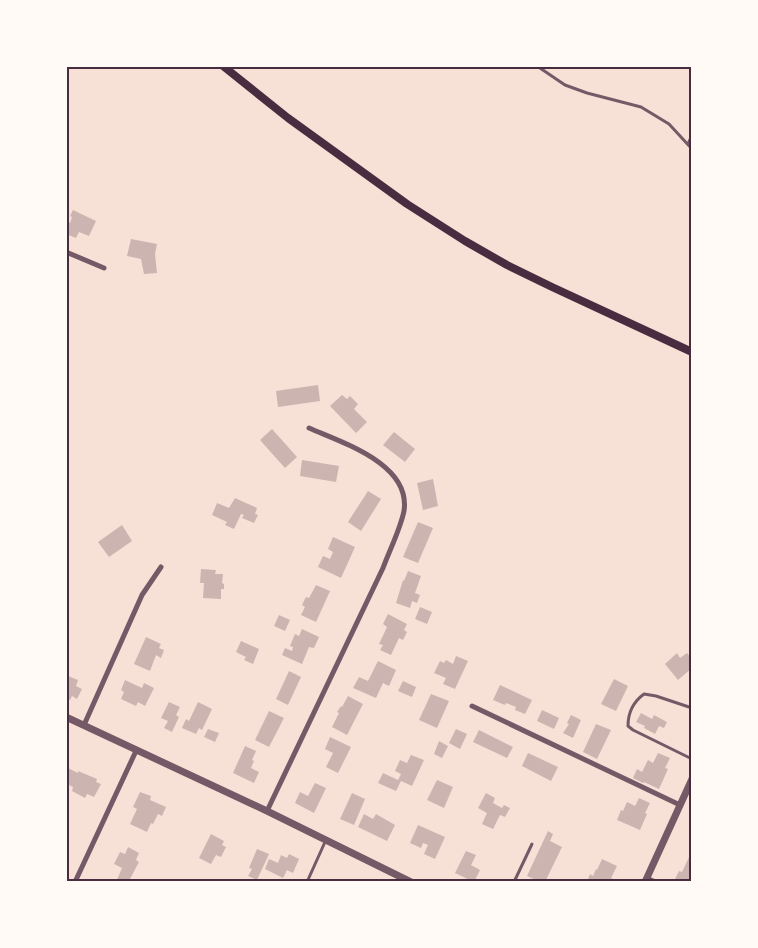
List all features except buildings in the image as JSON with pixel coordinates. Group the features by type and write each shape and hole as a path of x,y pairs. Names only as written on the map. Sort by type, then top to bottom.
{"main road":[{"path":"223,66 288,117 407,204 465,241 507,265 692,352"}],"street":[{"path":"66,252 104,268"},
{"path":"267,812 383,568 404,511 403,494 390,471 359,451 309,428"},
{"path":"84,725 142,595 161,567"},
{"path":"472,706 680,805"},
{"path":"66,717 411,882"},
{"path":"75,882 136,751"},
{"path":"646,880 692,779"}],"lane":[{"path":"537,66 565,85 641,107 669,124 692,149"},
{"path":"688,144 692,135"},
{"path":"692,708 644,694 638,698 628,717 628,726 633,730 692,759"},
{"path":"307,882 325,840"},
{"path":"514,882 532,844"},
{"path":"392,882 395,874"},
{"path":"646,880 657,882"}]}
